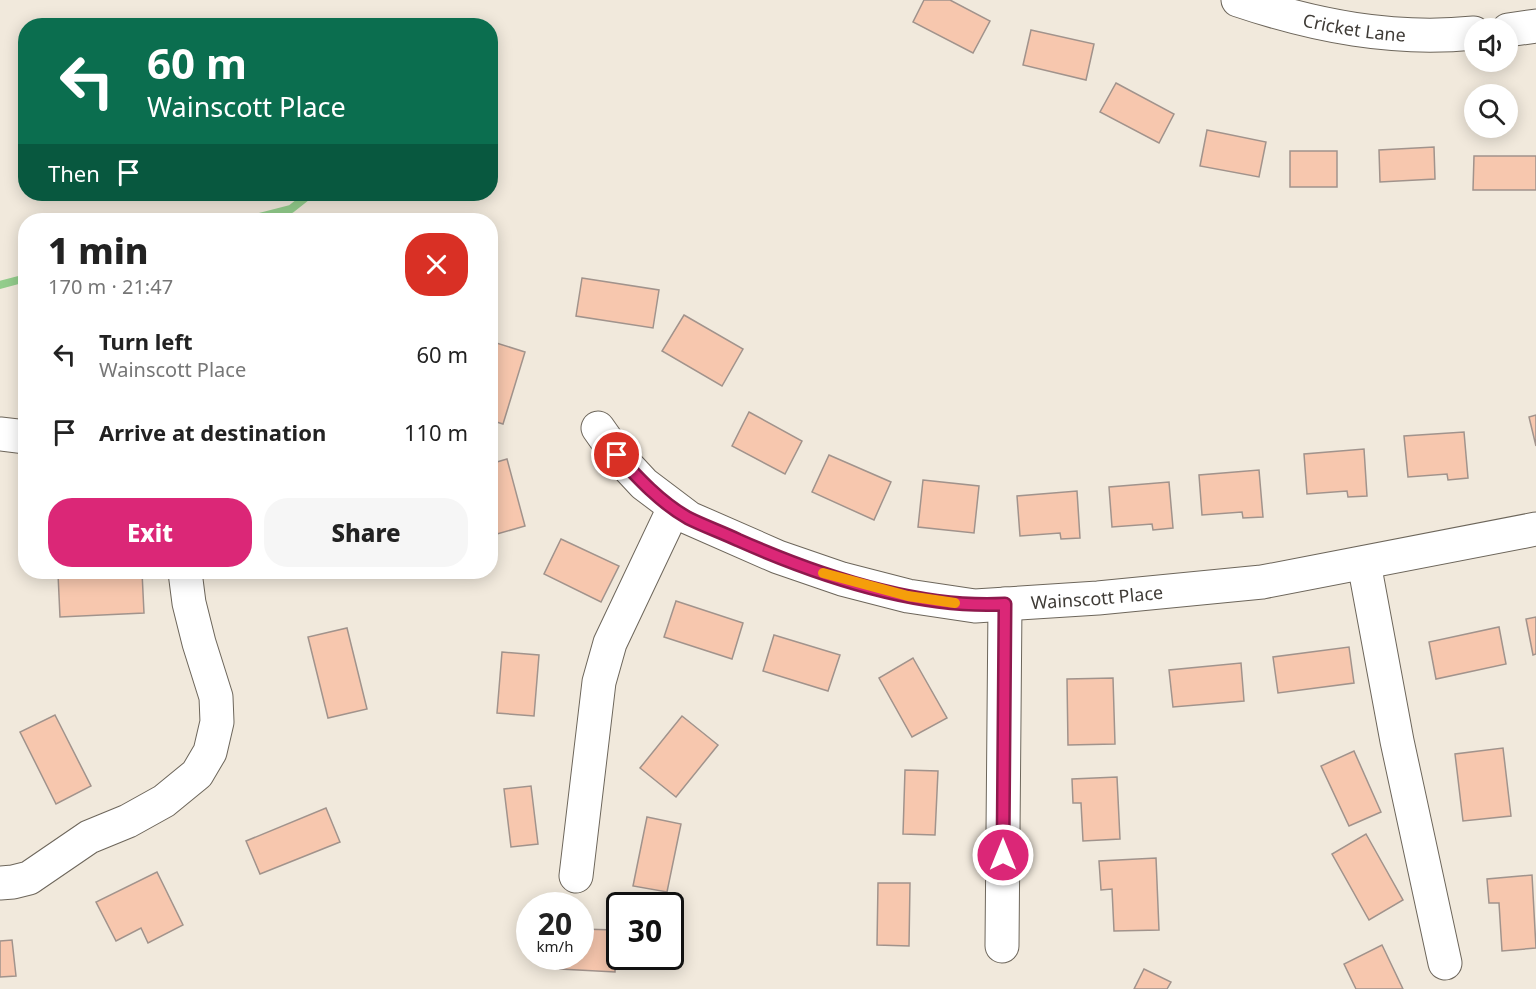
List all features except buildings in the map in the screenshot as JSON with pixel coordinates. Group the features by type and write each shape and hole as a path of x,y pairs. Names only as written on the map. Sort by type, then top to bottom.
{"street":[{"name":"Cricket Lane","path":"1238,0 1282,15 1329,26 1389,35 1464,33"},
{"path":"1518,29 1536,27"},
{"name":"Wainscott Place","path":"598,428 617,455 644,484 689,518 778,557 842,579 908,596 975,606 1098,598 1262,582 1536,529"},
{"path":"0,434 18,436"},
{"path":"576,876 599,682 610,643 674,508"},
{"path":"1364,563 1397,741 1445,963"},
{"path":"0,883 29,878 89,837 128,822 164,801 197,774 210,752 217,722 216,697 196,633 186,579"},
{"path":"1002,946 1005,604"}],"waterway":[{"path":"275,213 291,209 301,201"},
{"path":"0,285 18,280"}],"slow traffic":[{"path":"823,573 908,596 955,603"}],"route":[{"path":"617,455 644,484 689,518 778,557 842,579 908,596 975,606 1005,604 1003,855"}]}
